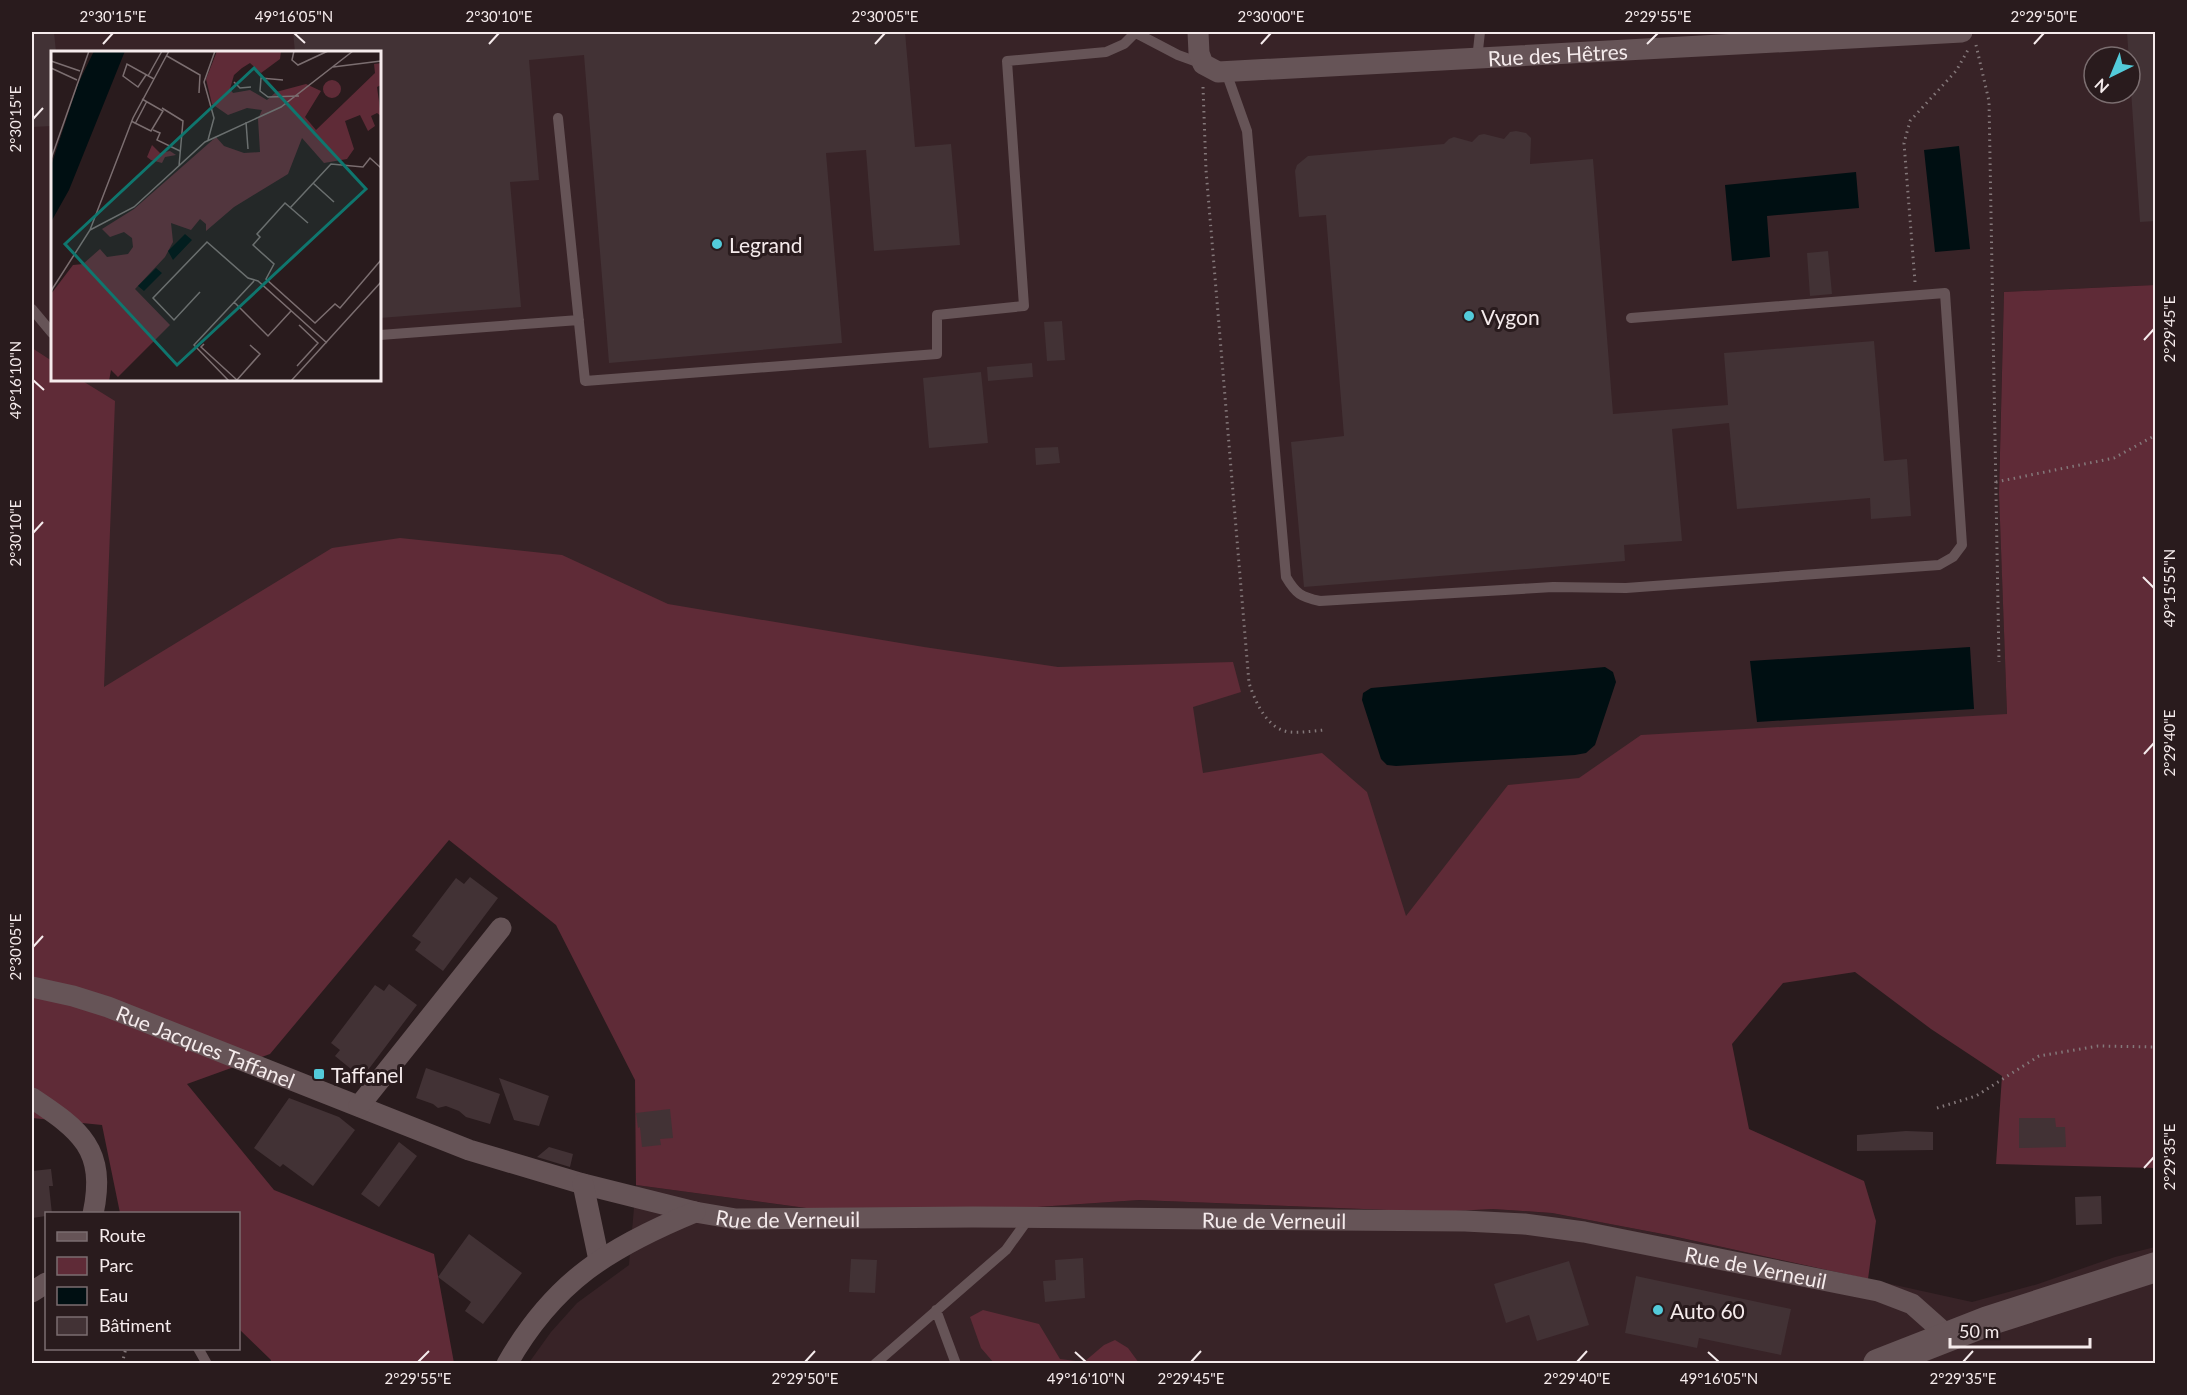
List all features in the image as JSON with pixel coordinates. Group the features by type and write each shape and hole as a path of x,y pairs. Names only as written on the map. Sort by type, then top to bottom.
{"main road":[{"path":"1878,1364 1948,1336 2056,1298 2156,1267"}],"street":[{"path":"1198,32 1199,53 1203,64 1211,70 1226,72"},
{"name":"Rue des Hêtres","path":"1226,72 1906,33 1969,40"},
{"path":"359,1106 501,928"},
{"name":"Rue Jacques Taffanel","path":"32,987 108,1007 469,1150 583,1184"},
{"path":"32,1098 67,1121 86,1143 93,1160 96,1182 93,1212"},
{"path":"583,1184 598,1260"},
{"name":"Rue de Verneuil","path":"583,1184 695,1212 736,1219 1029,1218 1465,1221 1560,1227 1878,1290 1912,1304 1948,1336"},
{"path":"507,1364 545,1308 598,1260 638,1237 695,1212"},
{"path":"32,1292 45,1283"}],"lane":[{"path":"558,118 585,381 937,354 937,315 1024,306 1007,61 1106,52 1124,44 1136,32 1178,55 1203,64"},
{"path":"1477,59 1480,32"},
{"path":"1226,72 1247,131 1286,577 1294,591 1306,598 1320,601 1553,587 1626,588 1939,565 1953,557 1962,545 1945,293 1631,318"},
{"path":"32,309 51,332"},
{"path":"381,335 579,320"},
{"path":"875,1364 1006,1250 1029,1218"},
{"path":"936,1310 956,1364"},
{"path":"199,1350 207,1364"}],"path":[{"path":"1916,296 1904,143 1910,121 1956,71 1969,40"},
{"path":"1969,40 1989,101 2000,662"},
{"path":"1203,64 1206,170 1249,683 1256,705 1269,722 1288,732 1324,730"},
{"path":"1996,482 2114,458 2156,435"},
{"path":"1937,1108 1976,1096 2039,1056 2098,1046 2156,1047"}],"shaded area":[{"path":"32,32 2155,32 2155,285 2004,292 1999,486 2007,714 1444,954 899,672 32,765"},
{"path":"636,1185 865,1216 939,1214 1139,1200 1437,1212 1493,1209 1552,1213 1668,1235 1972,1302 2038,1284 2115,1257 2155,1247 2155,1363 528,1364 551,1332 577,1303 629,1265"}],"green space":[{"path":"2155,285 2155,1168 1996,1164 2002,1076 1931,1029 1855,972 1783,983 1732,1044 1749,1129 1864,1181 1876,1221 1868,1279 1668,1235 1552,1213 1493,1209 1437,1212 1139,1200 939,1214 865,1216 636,1185 635,1080 556,925 449,840 270,1054 187,1084 274,1190 434,1254 454,1363 271,1363 271,1360 240,1330 240,1212 120,1212 102,1125 32,1118 32,348 51,360 51,381 83,381 115,401 104,687 332,548 400,538 562,555 668,604 1058,667 1233,662 1241,692 1193,707 1203,773 1322,753 1367,792 1406,916 1508,785 1579,778 1641,735 2007,714 1999,493 2004,292"},
{"path":"983,1310 1039,1324 1060,1359 1084,1362 1104,1345 1115,1340 1128,1348 1139,1363 994,1363 981,1348 970,1317"}],"water":[{"path":"1959,146 1970,249 1935,252 1924,150"},
{"path":"1856,172 1859,208 1767,216 1770,257 1732,261 1725,185"},
{"path":"1970,647 1974,709 1757,722 1750,661"},
{"path":"1605,667 1613,672 1616,682 1595,745 1586,753 1575,755 1387,765 1381,759 1362,700 1363,693 1371,688"}],"building":[{"path":"32,32 54,32 56,51 51,51 51,126 32,127"},
{"name":"Legrand","path":"293,32 905,32 915,147 951,144 960,245 874,251 866,150 826,153 842,343 609,363 584,55 529,60 539,180 510,182 521,307 381,318 381,51 295,51"},
{"path":"2127,32 2156,32 2156,221 2140,222 2132,105 2142,105 2142,45 2128,45"},
{"path":"1510,132 1526,133 1531,138 1530,164 1593,159 1613,414 1728,405 1724,353 1874,341 1884,461 1907,459 1911,516 1871,519 1870,498 1737,509 1729,423 1672,429 1682,541 1624,545 1625,561 1304,587 1291,442 1344,436 1326,215 1299,217 1295,171 1297,165 1308,156 1444,144 1454,137 1472,142 1479,135 1484,134 1504,139"},
{"path":"1828,251 1832,294 1810,296 1807,253"},
{"path":"1062,321 1065,360 1047,361 1044,322"},
{"path":"1032,363 1033,377 988,381 987,367"},
{"path":"981,372 988,443 929,448 923,378"},
{"path":"1058,447 1060,463 1036,465 1035,448"},
{"path":"470,877 498,898 443,971 415,950 421,942 412,936 456,878 464,884"},
{"path":"389,984 417,1005 362,1078 335,1056 340,1050 331,1043 375,985 384,991"},
{"path":"426,1068 500,1094 490,1124 466,1117 459,1111 446,1106 438,1108 416,1098"},
{"path":"499,1078 549,1096 539,1126 514,1120"},
{"path":"289,1098 339,1117 355,1130 313,1186 283,1164 280,1167 254,1148"},
{"path":"670,1109 673,1138 660,1139 661,1145 642,1147 636,1113"},
{"path":"2019,1118 2055,1118 2056,1127 2065,1127 2066,1147 2019,1148"},
{"path":"1906,1131 1933,1132 1933,1150 1857,1151 1857,1135"},
{"path":"399,1142 417,1156 379,1207 361,1194"},
{"path":"549,1147 573,1154 570,1167 537,1157"},
{"path":"51,1169 53,1186 49,1186 52,1212 45,1212 45,1216 32,1218 32,1171"},
{"path":"2101,1196 2102,1224 2076,1225 2075,1197"},
{"path":"469,1234 522,1273 483,1324 465,1311 471,1302 438,1277"},
{"path":"1083,1258 1085,1298 1045,1302 1043,1281 1056,1280 1055,1260"},
{"path":"851,1259 877,1260 875,1293 849,1292"},
{"path":"1569,1261 1589,1325 1537,1341 1529,1315 1506,1323 1494,1284"},
{"path":"1636,1276 1791,1309 1781,1355 1699,1338 1697,1348 1625,1333"}],"place":[{"name":"Legrand","path":"717,244"},
{"name":"Vygon","path":"1469,316"},
{"name":"Taffanel","path":"319,1074"},
{"name":"Auto 60","path":"1658,1310"}]}
